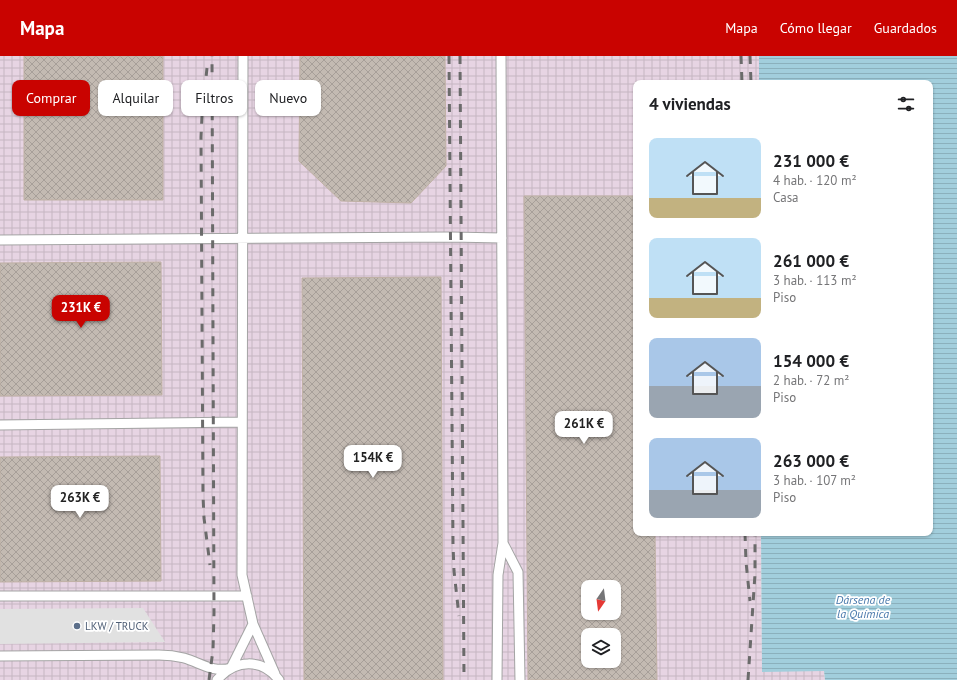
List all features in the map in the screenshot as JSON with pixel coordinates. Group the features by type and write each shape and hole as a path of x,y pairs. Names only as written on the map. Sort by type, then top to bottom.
{"lane":[{"path":"243,56 242,575 253,624 277,677"},
{"path":"497,680 498,575 503,544 501,56"},
{"path":"0,240 450,237 502,238"},
{"path":"0,426 242,422"},
{"path":"503,544 518,572 520,680"},
{"path":"0,596 247,596"},
{"path":"217,680 222,674 231,668 253,624"},
{"path":"0,656 173,656 185,658 217,670 254,664 265,668 277,677"}],"shaded area":[{"path":"0,56 759,56 759,80 633,80 633,536 761,536 762,671 824,671 825,680 0,680"},
{"name":"LKW / TRUCK","path":"143,608 165,642 0,644 0,609"}],"water":[{"name":"Dársena de la Química","path":"759,56 957,56 957,680 825,680 824,671 762,672 761,536 933,536 933,80 759,80"}],"building":[{"path":"24,56 163,56 163,80 98,80 98,116 163,116 163,200 24,200 24,116 90,116 90,80 24,80"},
{"path":"300,56 445,56 446,166 411,203 341,201 299,161 299,116 321,116 321,80 300,80"},
{"path":"524,196 633,196 633,536 655,536 657,680 528,680"},
{"path":"161,262 162,395 0,396 0,263"},
{"path":"441,277 443,680 304,680 302,278"},
{"path":"160,456 161,581 0,582 0,457"}],"railway":[{"path":"209,680 213,650 214,613 212,56"},
{"path":"449,56 453,544 454,571 459,616"},
{"path":"460,56 464,680"},
{"path":"741,56 742,80"},
{"path":"750,56 751,80"},
{"path":"207,68 201,137 203,496 204,518 210,565"},
{"path":"745,536 750,601"},
{"path":"748,680 755,574 755,536"}],"place":[{"name":"LKW / TRUCK","path":"77,626"}]}
